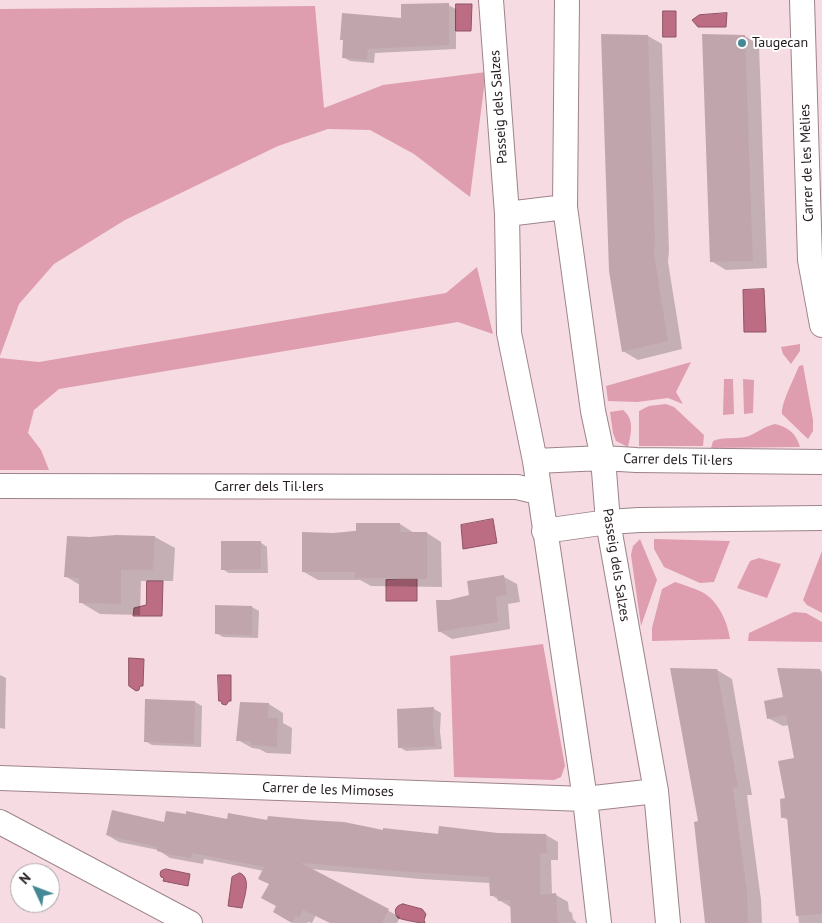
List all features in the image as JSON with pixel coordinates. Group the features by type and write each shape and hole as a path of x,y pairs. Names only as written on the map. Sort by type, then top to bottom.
{"street":[{"name":"Passeig dels Salzes","path":"491,0 507,214 509,333 535,461 538,492 585,799 599,923"},
{"name":"Passeig dels Salzes","path":"567,0 564,207 593,411 603,458 608,522 656,791 668,923"},
{"name":"Carrer de les Mèlies","path":"802,0 810,260 822,325"},
{"path":"507,214 564,207"},
{"name":"Carrer dels Til·lers","path":"535,461 603,458 822,462"},
{"name":"Carrer dels Til·lers","path":"0,486 517,487 538,492"},
{"path":"544,531 608,522 639,520 822,518"},
{"name":"Carrer de les Mimoses","path":"0,778 585,799 656,791"},
{"path":"0,822 190,923"}],"shaded area":[{"path":"456,4 472,4 471,31 456,31"},
{"path":"315,6 324,108 383,85 486,72 470,197 414,154 370,130 328,129 278,146 125,220 54,264 19,304 0,356 0,9"},
{"path":"663,11 676,11 676,37 663,37"},
{"path":"727,13 726,27 698,27 692,20 699,15"},
{"path":"477,267 493,334 458,322 59,389 34,410 28,433 41,450 49,470 0,470 0,358 39,362 446,293"},
{"path":"764,289 766,332 744,332 743,290"},
{"path":"800,344 800,351 791,364 783,354 781,347"},
{"path":"691,362 676,392 683,404 668,398 637,402 608,401 606,386"},
{"path":"803,365 813,420 813,431 808,439 782,414 788,391 799,366"},
{"path":"724,379 733,379 734,414 723,415"},
{"path":"743,379 754,380 753,413 744,414"},
{"path":"666,404 674,407 704,435 703,446 639,446 639,411 649,406"},
{"path":"623,410 631,422 628,447 616,441 610,412"},
{"path":"775,424 791,431 800,447 711,448 713,441 749,436"},
{"path":"493,519 497,543 463,549 461,525"},
{"path":"640,539 657,580 641,626 631,555 633,546"},
{"path":"654,539 730,541 714,582 700,583 664,567 654,549"},
{"path":"822,551 822,613 807,605 803,600"},
{"path":"759,558 781,564 767,598 737,588 750,561"},
{"path":"417,579 417,601 386,601 386,580"},
{"path":"147,581 163,581 162,616 133,616 134,608 146,605"},
{"path":"675,582 702,592 713,600 721,612 730,639 652,641 652,628 662,589"},
{"path":"794,612 806,613 822,622 822,642 748,641 749,633"},
{"path":"543,644 565,766 561,777 554,780 454,777 450,656"},
{"path":"129,658 144,659 143,686 140,686 139,690 136,691 129,686"},
{"path":"218,675 231,675 231,701 226,705 219,701"},
{"path":"166,869 190,874 188,886 163,881 164,878 160,874 161,871"},
{"path":"240,873 246,879 242,908 228,906 232,877"},
{"path":"403,904 422,909 426,914 425,923 398,918 396,909"}],"building":[{"path":"449,3 449,45 368,49 367,60 342,58 343,40 340,40 342,13 401,18 401,4"},
{"path":"601,34 648,35 654,253 668,341 622,352 609,271"},
{"path":"702,34 745,35 753,261 710,262"},
{"path":"356,523 400,523 400,532 427,532 427,579 355,578 355,572 302,572 302,532 333,533 356,531"},
{"path":"67,536 155,536 153,570 121,570 121,604 79,603 79,578 64,577"},
{"path":"221,541 261,541 261,569 221,570"},
{"path":"504,575 507,595 496,597 498,622 438,632 436,600 449,600 469,595 467,581"},
{"path":"215,605 252,606 252,635 215,634"},
{"path":"670,668 717,669 738,787 733,788 747,891 748,923 705,923 694,822 698,821"},
{"path":"777,668 820,669 822,678 822,914 796,916 787,817 781,818 780,799 785,798 778,761 794,758 786,715 767,719 764,701 783,697"},
{"path":"145,699 195,701 194,744 144,742"},
{"path":"240,702 269,703 268,718 278,718 277,747 251,745 251,741 236,741"},
{"path":"434,707 433,726 436,746 398,748 397,709"},
{"path":"112,810 164,822 166,811 186,814 186,811 227,819 228,813 267,820 268,816 344,822 383,830 383,828 438,834 439,826 498,833 546,834 547,853 540,853 540,895 556,893 558,923 511,923 510,900 498,901 497,896 490,896 489,877 301,863 389,909 382,923 330,923 303,910 299,918 296,916 292,923 273,912 276,906 261,898 269,884 258,879 264,867 192,853 191,858 172,855 157,851 157,847 106,835"}],"place":[{"name":"Taugecan","path":"742,43"}]}
